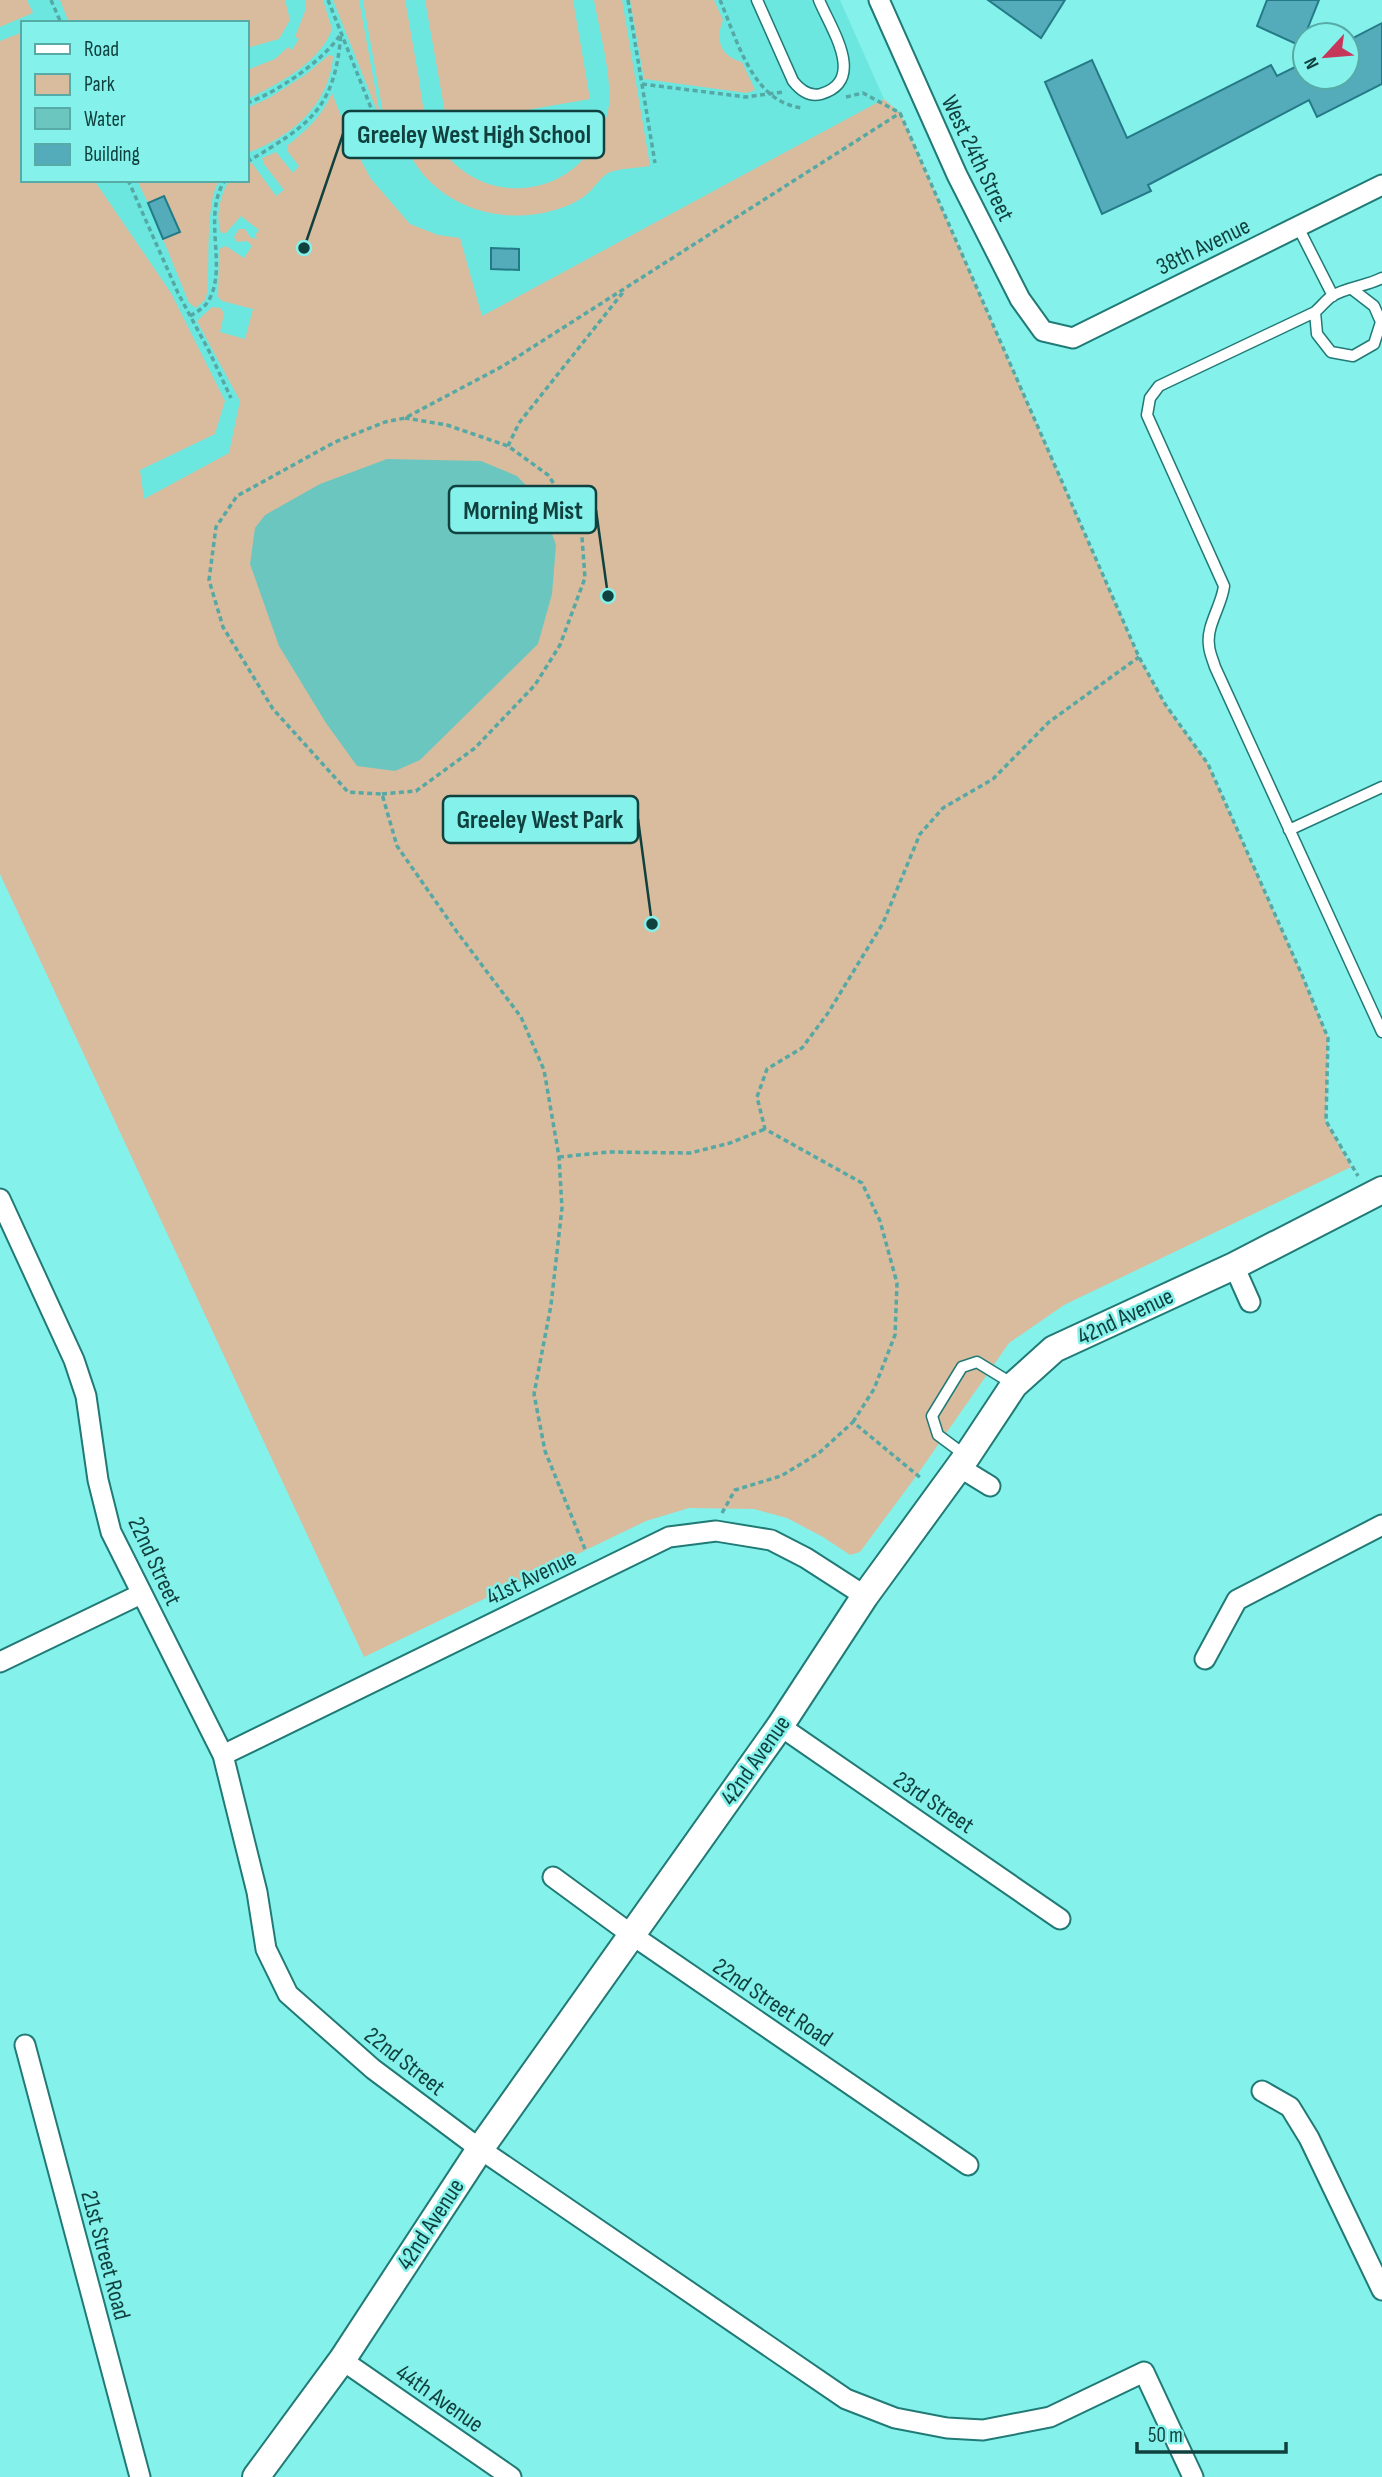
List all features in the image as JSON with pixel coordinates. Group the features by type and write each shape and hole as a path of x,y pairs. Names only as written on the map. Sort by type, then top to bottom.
{"street":[{"name":"West 24th Street","path":"879,0 957,175 1020,299 1043,331"},
{"name":"38th Avenue","path":"1043,331 1073,338 1382,185"},
{"name":"42nd Avenue","path":"256,2477 342,2360 480,2149 779,1726 865,1596 963,1462 1014,1385 1054,1349 1234,1266 1377,1193"},
{"name":"22nd Street","path":"0,1199 74,1360 86,1396 98,1480 111,1532 223,1755 257,1892 266,1949 288,1994 373,2069 480,2149 846,2399 895,2418 947,2428 983,2430 1050,2417 1143,2372 1193,2477"},
{"path":"1234,1266 1250,1302"},
{"path":"963,1462 990,1486"},
{"path":"1205,1659 1237,1600 1382,1525"},
{"name":"41st Avenue","path":"223,1755 670,1537 716,1531 771,1540 806,1558 865,1596"},
{"path":"0,1662 141,1594"},
{"name":"23rd Street","path":"779,1726 1060,1919"},
{"name":"22nd Street Road","path":"553,1877 632,1935 968,2165"},
{"name":"21st Street Road","path":"25,2045 140,2477"},
{"path":"1262,2091 1290,2107 1309,2138 1382,2290"},
{"name":"44th Avenue","path":"342,2360 511,2477"}],"lane":[{"path":"757,0 784,64 798,87 802,92 817,95 832,90 842,82 846,65 818,0"},
{"path":"1298,227 1333,296"},
{"path":"1382,278 1333,296 1315,312 1159,386 1150,398 1147,415 1224,586 1208,644 1215,667 1382,1032"},
{"path":"1315,312 1317,334 1331,352 1353,356 1374,344 1381,322 1374,306 1352,289"},
{"path":"1289,830 1382,787"},
{"path":"963,1462 938,1435 932,1416 962,1367 977,1362 1014,1385"}],"path":[{"path":"51,0 60,21"},
{"path":"328,0 381,133 390,132"},
{"path":"628,0 655,163"},
{"path":"248,102 319,59 341,33"},
{"path":"248,161 290,136 318,110 334,79 339,61 341,33"},
{"path":"642,84 746,97 771,95 798,87"},
{"path":"405,418 447,425 508,446 548,475 581,524 585,578 560,645 535,685 475,748 416,791 382,794 348,792 273,709 223,627 209,580 216,527 237,496 335,442 385,422 405,418 503,366 900,113 1139,657 1165,704 1208,764 1302,975 1328,1038 1325,1121 1351,1167 1377,1193"},
{"path":"129,182 231,398"},
{"path":"190,316 203,309 210,299 214,284 216,201 224,182"},
{"path":"508,446 519,423 626,288"},
{"path":"716,1531 724,1507 735,1490 781,1476 819,1453 853,1422 874,1389 895,1335 897,1283 880,1221 862,1183 765,1129 757,1097 767,1069 802,1048 828,1013 883,923 920,834 943,808 993,779 1049,722 1139,657"},
{"path":"382,794 397,845 457,932 521,1017 544,1070 559,1157 562,1208 551,1305 534,1394 545,1451 585,1549"},
{"path":"559,1157 609,1152 690,1153 730,1143 765,1129"},
{"path":"853,1422 940,1492"}],"shaded area":[{"path":"0,0 840,0 884,99 0,577"}],"green space":[{"path":"0,0 27,0 33,13 0,27"},
{"path":"60,0 285,0 290,20 279,39 248,48 248,21 68,21"},
{"path":"305,0 323,0 332,29 326,41 297,71 248,98 248,70 275,59 288,47 292,50 299,39 295,37 305,11"},
{"path":"333,0 359,0 381,121"},
{"path":"363,0 405,0 424,111 431,133 455,164 479,180 505,188 532,187 557,179 580,163 597,140 608,111 609,86 594,0 622,0 650,166 608,173 580,199 539,214 495,214 454,200 421,172 409,153 398,122 385,124"},
{"path":"425,0 573,0 590,99 447,124"},
{"path":"630,0 714,0 723,20 721,46 729,56 742,62 755,90 747,93 644,79"},
{"path":"21,33 21,182 95,182 171,293 225,401 215,434 140,470 144,499 229,453 240,401 197,321 212,307 221,308 224,314 220,332 245,339 253,309 222,301 218,297 219,249 226,246 244,258 252,246 247,241 237,242 234,237 239,229 245,229 250,237 257,239 255,235 259,230 241,216 226,233 221,233 218,220 221,199 228,182 248,182 249,163 252,163 276,196 284,190 262,158 276,152 293,173 299,166 288,152 288,145 324,109 332,93 352,144 371,179 410,224 438,235 460,238 482,316 884,99 900,113 1139,657 1165,704 1208,764 1302,975 1328,1038 1326,1121 1351,1167 1064,1305 1009,1343 860,1552 850,1555 787,1518 754,1509 689,1508 646,1521 364,1657 0,874 0,41"},
{"path":"329,55 333,56 327,83 305,118 284,135 248,153 248,108 269,98 305,75"},
{"path":"138,182 219,182 210,217 207,293 205,300 196,308 189,303 163,239 180,231 165,196 148,203"}],"water":[{"path":"387,459 481,461 517,476 540,500 556,545 552,594 538,644 420,760 395,771 357,766 326,723 279,646 250,564 255,528 265,515 320,484"}],"building":[{"path":"988,0 1065,0 1041,38"},
{"path":"1267,0 1319,0 1311,21 1291,21 1291,42 1257,26"},
{"path":"1382,23 1382,84 1317,117 1309,100 1148,185 1151,191 1102,214 1045,82 1092,60 1127,138 1271,65 1277,76 1291,69 1291,91 1361,91 1361,34"},
{"path":"164,196 180,232 163,239 148,203"},
{"path":"491,248 519,249 519,270 491,269"}],"place":[{"name":"Greeley West High School","path":"304,248"},
{"name":"Morning Mist","path":"608,596"},
{"name":"Greeley West Park","path":"652,924"}]}
